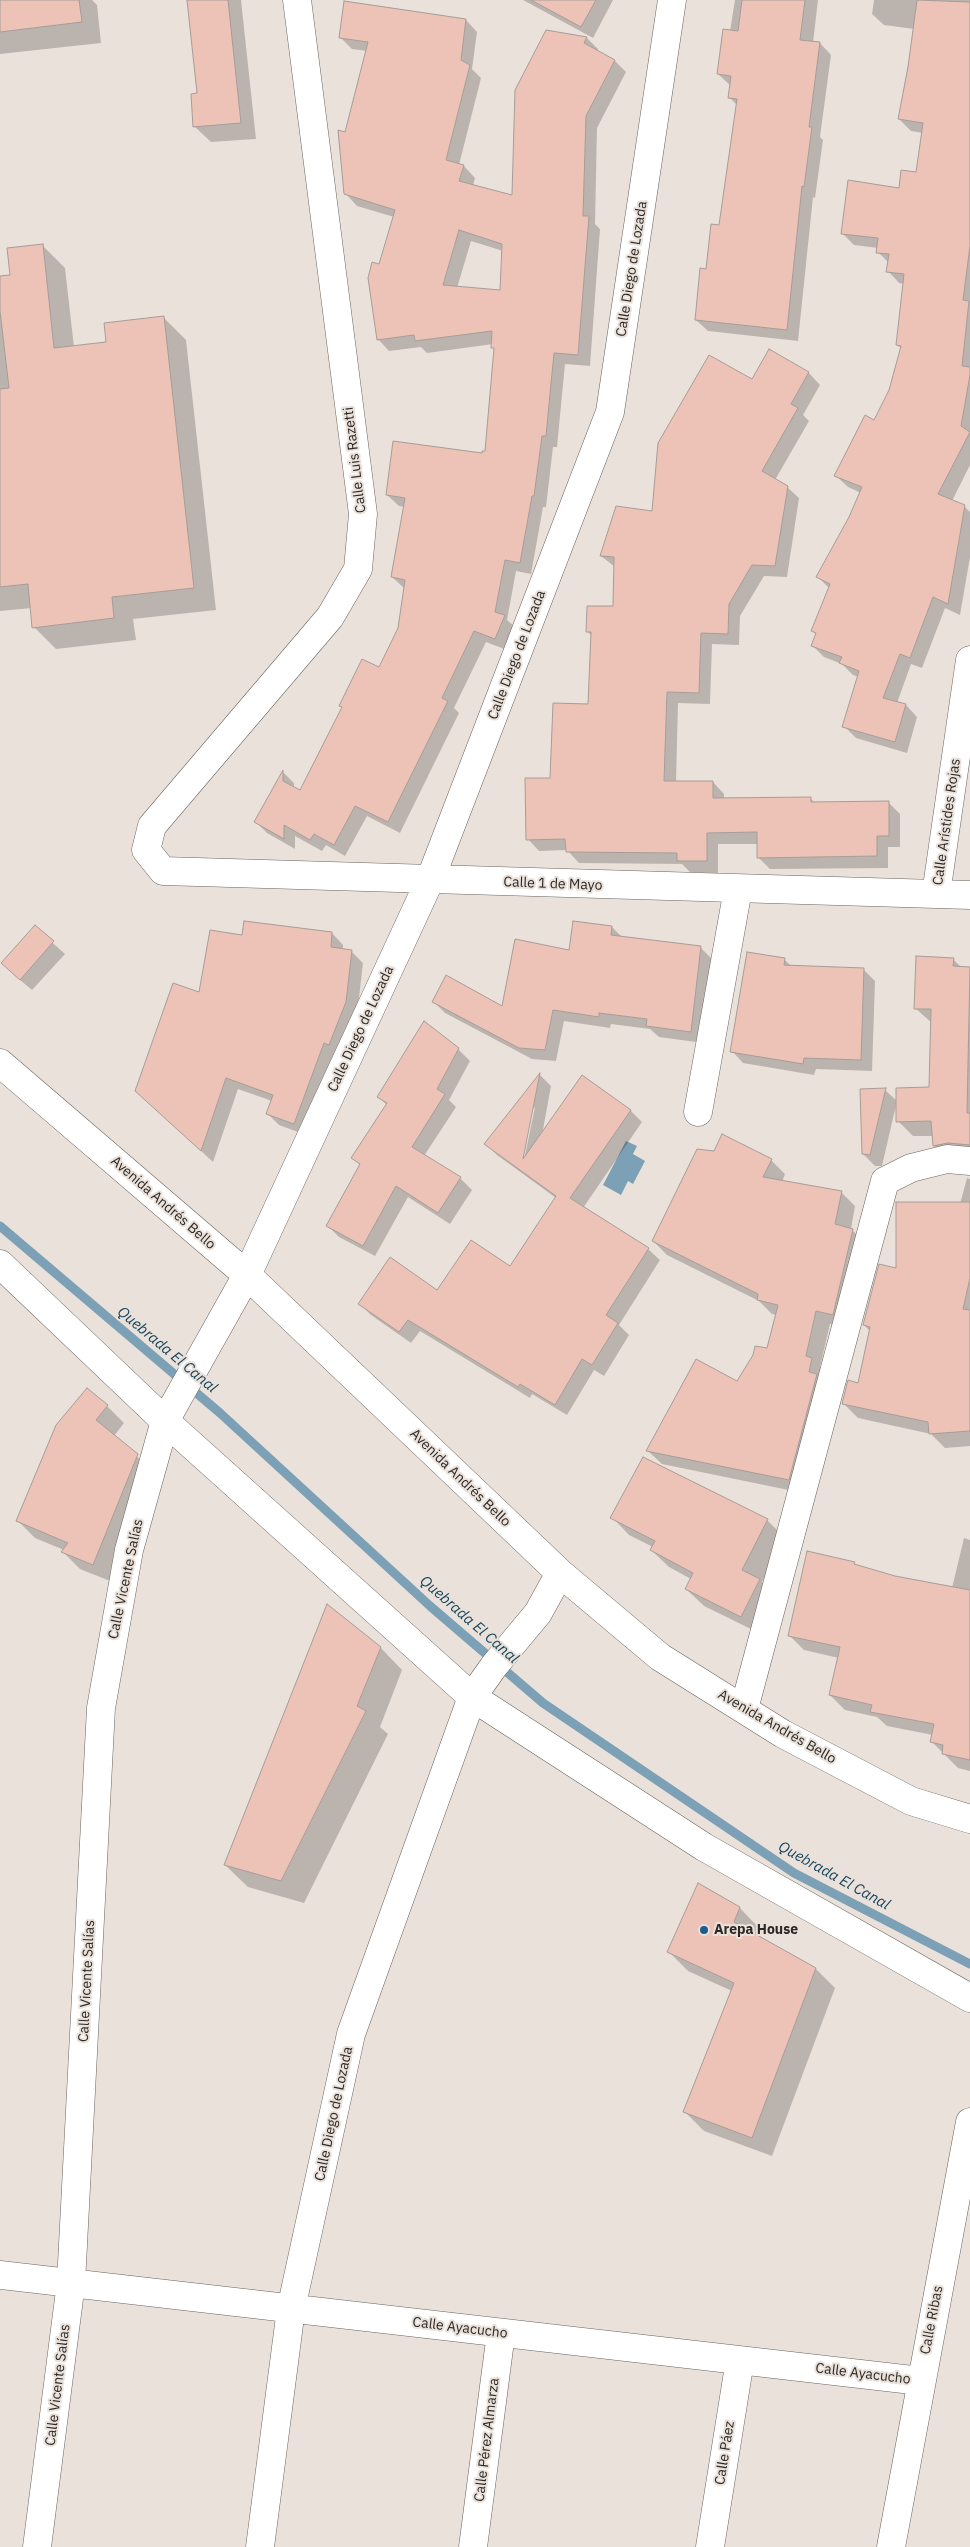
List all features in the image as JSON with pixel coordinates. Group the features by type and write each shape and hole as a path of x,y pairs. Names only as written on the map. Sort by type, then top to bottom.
{"street":[{"name":"Calle Luis Razetti","path":"146,850 152,826 330,617 358,569 363,514 297,0"},
{"name":"Calle Diego de Lozada","path":"220,1323 247,1275 430,880 610,412 672,0"},
{"name":"Calle Arístides Rojas","path":"936,894 970,660"},
{"name":"Calle 1 de Mayo","path":"146,850 163,871 970,895"},
{"path":"698,1112 738,889"},
{"name":"Avenida Andrés Bello","path":"0,1063 247,1275 560,1574 660,1657 783,1734 911,1801 970,1819"},
{"path":"744,1709 885,1181 910,1168 947,1159 970,1161"},
{"path":"0,1264 165,1421 472,1697 704,1847 970,1998"},
{"name":"Calle Vicente Salías","path":"37,2547 71,2283 101,1708 129,1550 165,1421 187,1378 220,1323"},
{"name":"Calle Diego de Lozada","path":"260,2547 291,2309 351,2034 472,1697 494,1666 538,1613 560,1574"},
{"name":"Calle Ribas","path":"890,2547 970,2122"},
{"name":"Calle Ayacucho","path":"0,2275 921,2381"},
{"name":"Calle Pérez Almarza","path":"473,2547 501,2333"},
{"name":"Calle Páez","path":"710,2547 740,2360"}],"water":[{"path":"626,1141 637,1146 633,1154 645,1161 633,1184 628,1181 621,1195 603,1185"}],"building":[{"path":"0,0 79,0 82,22 0,32"},
{"path":"187,0 228,0 241,123 193,127 191,94 197,93"},
{"path":"531,0 596,0 581,27"},
{"path":"742,0 805,0 800,40 820,42 809,127 812,127 804,187 802,186 787,330 695,320 700,268 706,269 711,224 719,225 737,99 728,98 731,76 717,74 723,29 738,31"},
{"path":"917,0 970,2 970,246 963,300 969,301 962,366 970,367 970,375 961,426 970,432 938,494 965,505 948,604 933,597 910,658 900,654 883,698 906,704 895,742 842,727 859,671 839,663 842,657 811,646 816,633 811,631 830,584 816,577 849,517 862,487 834,476 865,415 874,420 889,390 901,346 896,345 904,274 886,272 889,254 876,253 878,238 841,234 848,180 899,188 901,170 916,172 923,123 898,119 908,67"},
{"path":"344,1 466,19 461,60 470,65 446,160 464,165 459,181 512,195 515,90 546,30 587,37 584,43 615,60 586,116 583,216 589,216 578,355 554,353 546,436 542,436 534,496 532,496 520,563 505,560 495,612 505,615 495,639 474,631 442,698 448,701 388,822 355,806 334,845 314,834 310,840 284,825 284,839 254,822 283,770 283,781 300,790 342,707 339,706 362,659 379,667 398,628 405,580 391,577 405,498 386,495 393,441 482,453 482,451 485,451 494,348 491,348 492,331 415,341 414,335 377,340 368,278 372,262 379,264 395,210 344,194 338,130 345,132 368,42 339,38","holes":["459,230 502,244 500,290 443,285"]},
{"path":"43,244 54,348 106,342 104,323 164,316 194,588 112,597 114,618 32,628 28,584 0,587 0,389 9,388 0,311 0,276 10,275 7,248"},
{"path":"769,349 809,372 791,404 798,408 762,471 788,486 775,566 752,565 729,604 728,634 701,633 699,693 667,692 664,781 713,781 713,798 811,797 811,802 889,801 889,836 877,836 877,856 757,858 757,832 707,833 707,861 677,861 677,853 566,852 565,839 526,840 525,778 550,778 553,703 588,704 591,632 586,632 587,606 613,606 614,557 600,556 616,506 652,511 658,443 709,355 752,379"},
{"path":"244,921 332,932 331,947 352,950 346,1002 329,1045 324,1043 294,1124 266,1114 273,1095 226,1078 201,1151 135,1091 173,983 199,992 210,930 242,935"},
{"path":"573,921 612,926 611,935 701,946 691,1032 646,1026 647,1019 599,1013 599,1017 553,1010 545,1050 519,1048 432,1002 446,975 502,1006 515,939 569,950"},
{"path":"35,925 54,941 20,980 1,963"},
{"path":"747,952 785,958 784,965 864,968 861,1060 804,1058 803,1064 730,1052"},
{"path":"916,956 954,958 953,966 970,967 967,1113 970,1113 970,1145 948,1143 933,1146 931,1121 896,1122 896,1088 929,1087 931,1009 914,1009"},
{"path":"424,1021 459,1048 437,1089 445,1094 412,1147 461,1177 438,1213 396,1186 363,1246 326,1226 360,1164 351,1158 387,1103 377,1097"},
{"path":"540,1073 523,1159 582,1075 631,1110 570,1198 649,1248 606,1315 618,1323 592,1365 582,1359 555,1405 520,1384 518,1387 408,1320 399,1332 358,1304 390,1257 437,1290 471,1240 510,1266 556,1196 484,1144"},
{"path":"886,1088 870,1155 862,1154 860,1089"},
{"path":"722,1134 772,1159 763,1177 842,1191 835,1224 853,1229 833,1315 816,1311 806,1356 812,1358 809,1372 817,1374 789,1480 646,1451 696,1359 737,1381 753,1355 755,1346 767,1348 778,1305 757,1300 758,1294 652,1241 697,1149 714,1151"},
{"path":"896,1202 970,1202 970,1278 963,1309 970,1310 970,1431 929,1434 928,1422 842,1404 848,1380 858,1383 870,1327 863,1325 879,1264 896,1268"},
{"path":"87,1388 108,1405 96,1420 138,1454 93,1565 61,1552 68,1543 16,1521 56,1425"},
{"path":"643,1457 768,1519 742,1570 760,1579 741,1617 685,1589 693,1573 650,1550 655,1541 610,1518"},
{"path":"807,1551 855,1562 854,1564 895,1576 970,1590 970,1760 942,1754 943,1745 930,1742 934,1724 870,1712 872,1705 829,1695 840,1647 788,1636"},
{"path":"327,1604 381,1647 357,1706 366,1711 281,1881 224,1865"},
{"path":"698,1883 740,1907 734,1922 816,1968 752,2138 683,2112 734,1983 667,1952"}],"waterway":[{"name":"Quebrada El Canal","path":"0,1226 220,1413 430,1606 543,1703 794,1873 970,1964"}],"place":[{"name":"Arepa House","path":"704,1930"}]}
